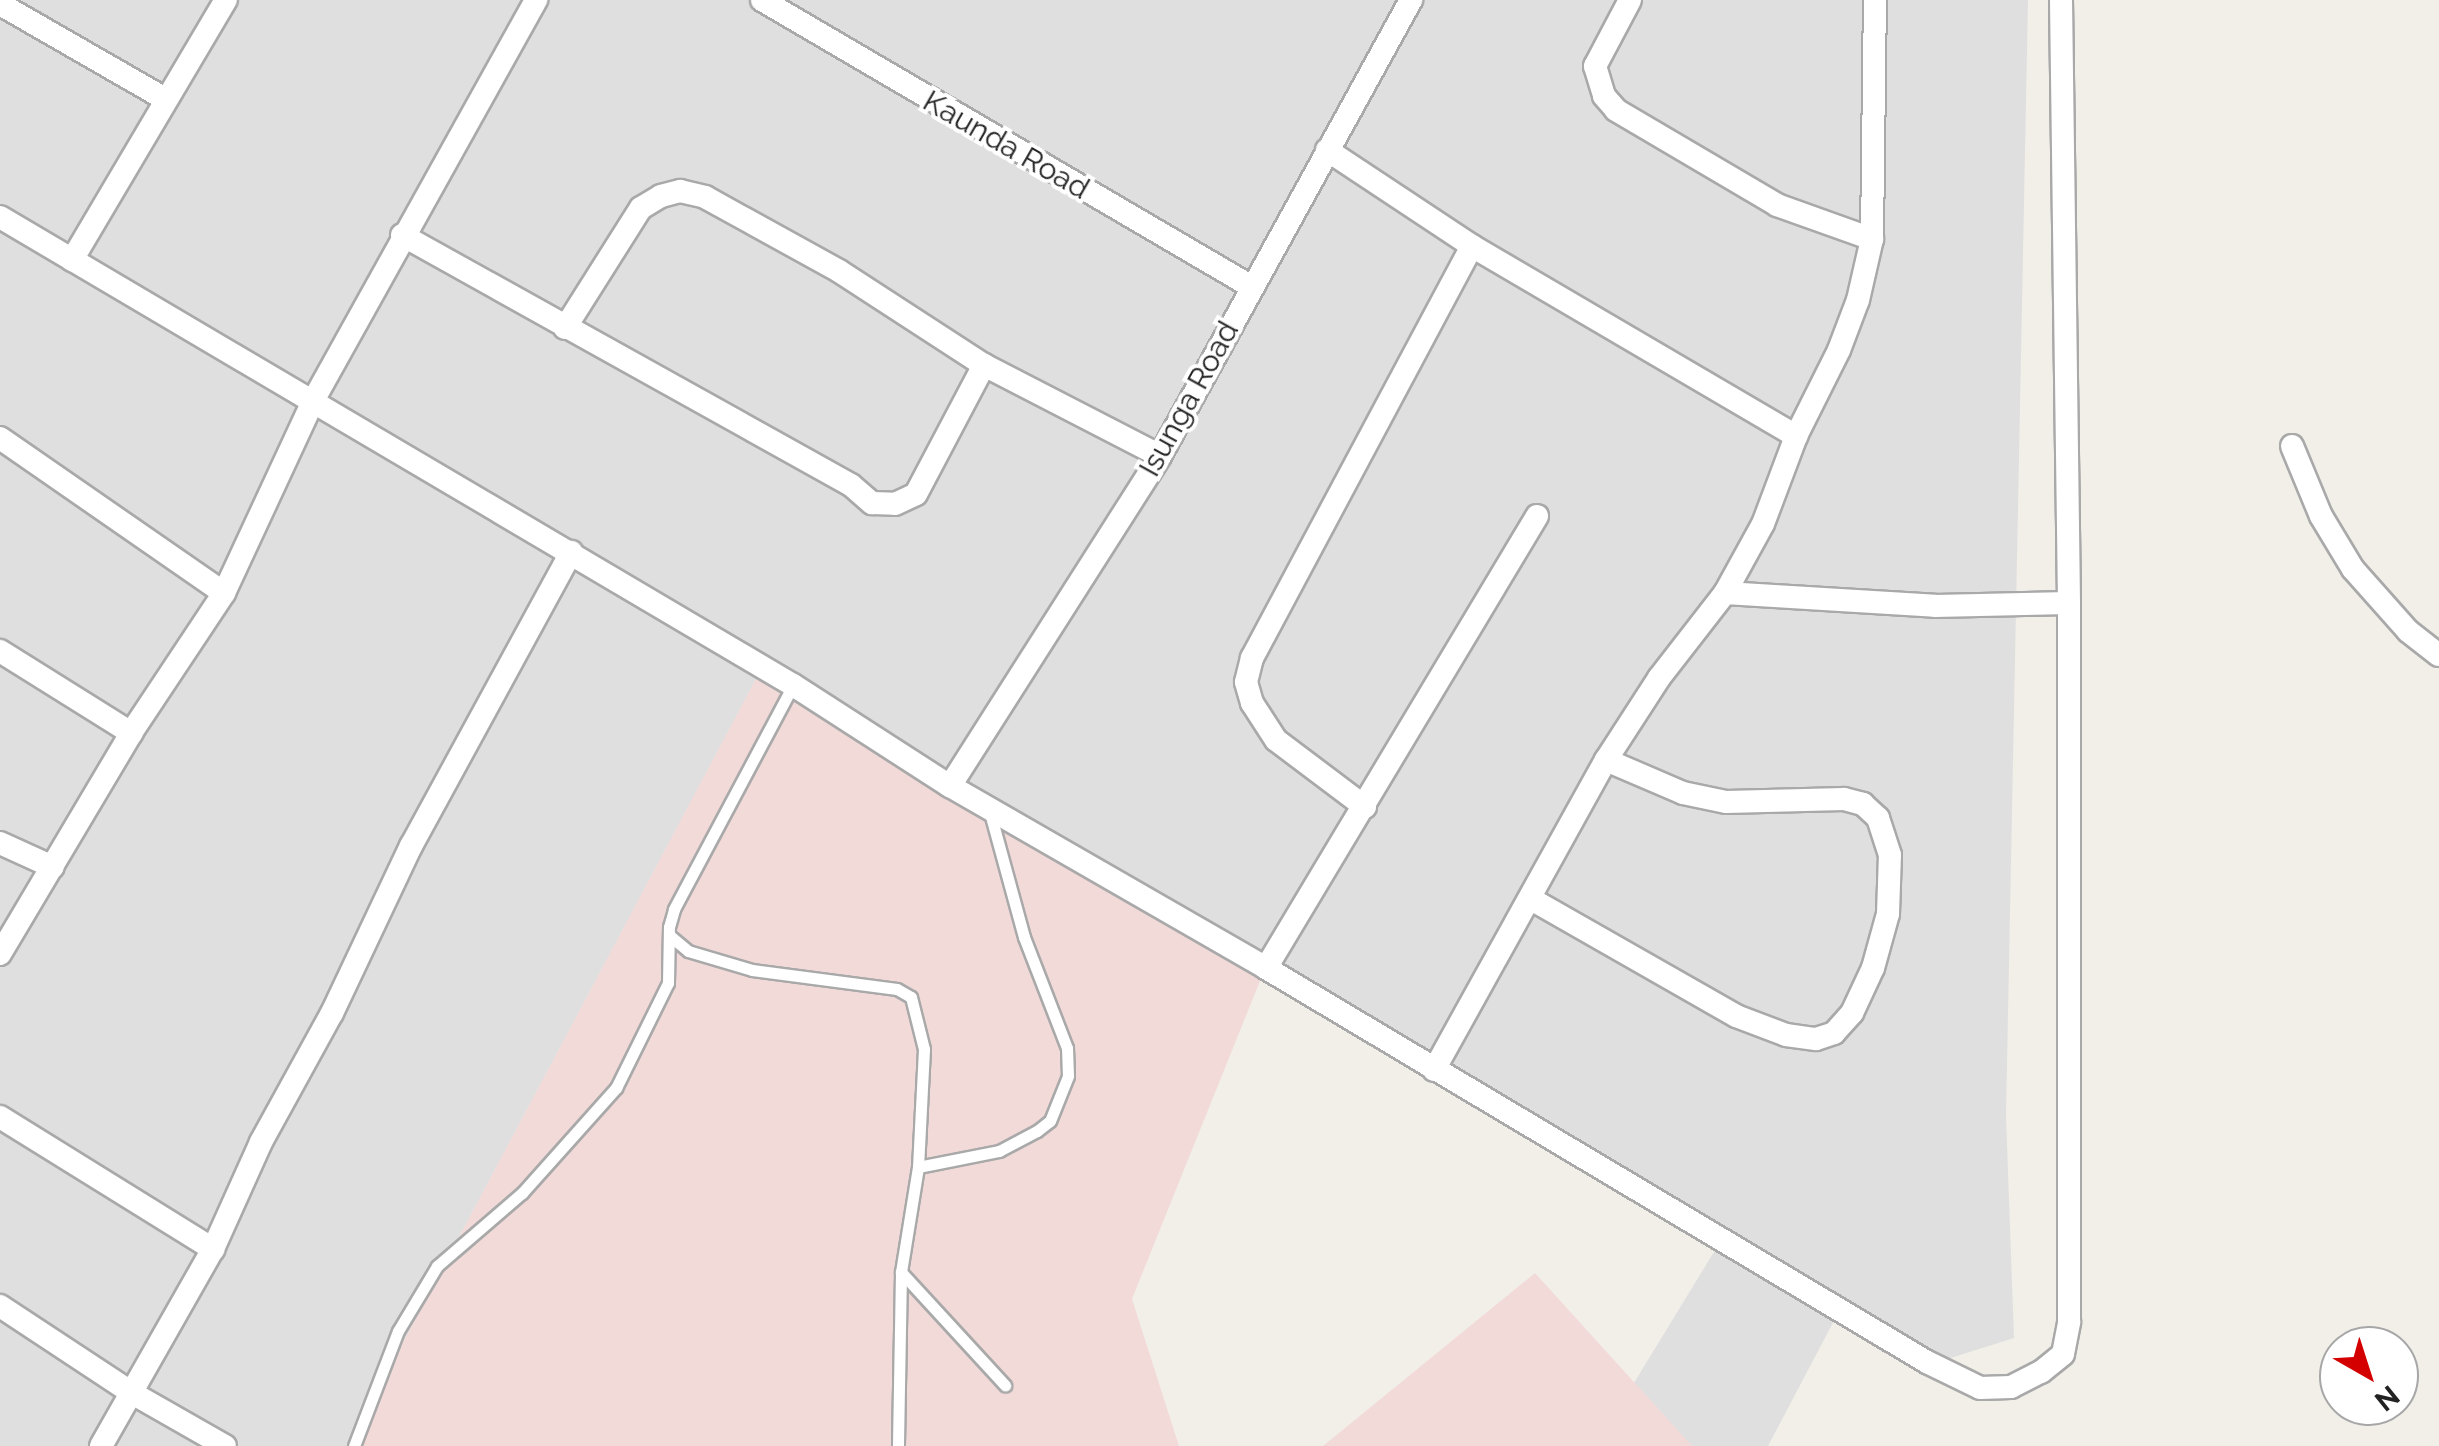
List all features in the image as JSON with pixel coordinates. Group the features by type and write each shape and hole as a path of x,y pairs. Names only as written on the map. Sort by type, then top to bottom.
{"street":[{"path":"72,260 226,0"},
{"path":"0,954 131,733 224,593 314,399 536,0"},
{"name":"Kaunda Road","path":"762,0 1252,287"},
{"name":"Isunga Road","path":"950,786 1160,456 1410,0"},
{"path":"1630,0 1595,66 1604,96 1616,110 1777,205 1872,239"},
{"path":"1434,1070 1606,760 1659,678 1726,593 1764,524 1796,436 1839,350 1858,300 1872,239 1875,0"},
{"path":"0,217 571,552 793,685 950,786 1266,968 1944,1371 1980,1388 2011,1387 2063,1354 2070,1322 2069,603 2060,0"},
{"path":"0,4 165,99"},
{"path":"1327,150 1472,246 1796,436"},
{"path":"565,328 641,208 680,191 705,197 839,271 984,365 1160,456"},
{"path":"402,235 851,484 872,503 894,504 916,494 984,365"},
{"path":"1365,807 1276,740 1252,702 1246,682 1261,642 1472,246"},
{"path":"0,438 224,593"},
{"path":"2292,446 2320,516 2353,569 2408,631 2439,656"},
{"path":"1266,968 1537,516"},
{"path":"101,1446 213,1249 261,1142 332,1013 411,846 571,552"},
{"path":"1726,593 1935,606 2069,603"},
{"path":"0,650 131,733"},
{"path":"1531,899 1736,1016 1786,1035 1816,1038 1834,1033 1852,1013 1873,968 1888,914 1890,855 1878,818 1864,804 1844,799 1726,802 1683,793 1606,760"},
{"path":"0,844 53,867"},
{"path":"0,1117 213,1249"},
{"path":"0,1306 132,1393 225,1446"}],"lane":[{"path":"354,1446 398,1331 437,1266 522,1193 616,1088 668,983 674,909 793,685"},
{"path":"918,1167 998,1151 1037,1131 1055,1112 1068,1076 1068,1048 1024,937 989,809"},
{"path":"670,935 688,951 752,970 907,992 924,1049 918,1167 902,1272 898,1446"},
{"path":"902,1272 1005,1384"}],"shaded area":[{"path":"0,0 2028,0 2006,1116 2014,1338 1922,1367 1836,1317 1768,1446 1607,1446 1618,1409 1717,1247 758,676 348,1446 0,1446"},
{"path":"758,675 1264,971 1132,1299 1179,1446 348,1446"},
{"path":"1535,1273 1692,1446 1323,1446"}]}
